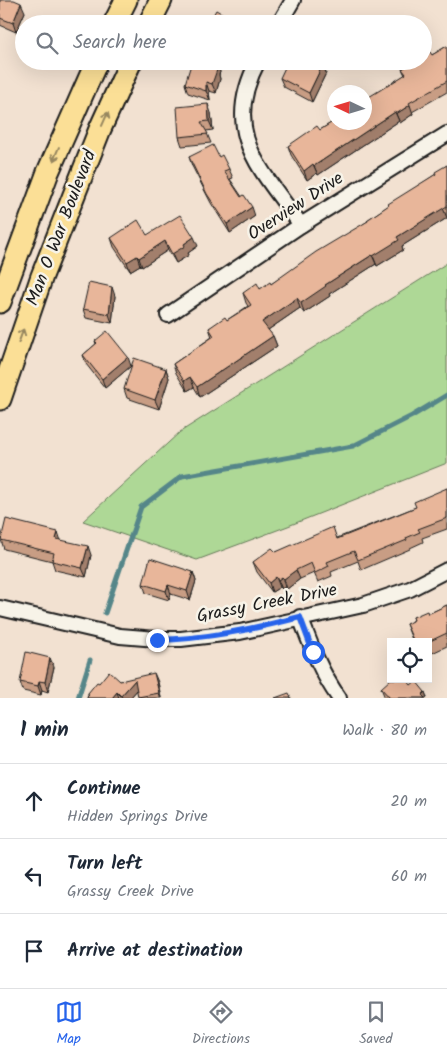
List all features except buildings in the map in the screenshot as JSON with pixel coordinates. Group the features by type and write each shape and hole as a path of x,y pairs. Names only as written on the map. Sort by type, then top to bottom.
{"main road":[{"path":"118,15 126,0"},
{"path":"154,15 161,0"},
{"name":"Man O War Boulevard","path":"0,302 48,172 92,70"},
{"name":"Man O War Boulevard","path":"0,398 45,267 100,129 127,70"}],"street":[{"path":"284,15 293,0"},
{"path":"254,70 243,103 242,121 246,140 259,165 301,225"},
{"name":"Overview Drive","path":"168,315 301,225 447,134"},
{"name":"Grassy Creek Drive","path":"0,608 120,636 157,640 181,639 240,632 300,617 363,605 410,589 447,570"},
{"path":"300,617 316,659 339,698"}],"green space":[{"path":"447,263 447,463 197,560 83,521 180,432"}],"waterway":[{"path":"105,613 141,507 182,476 353,446 412,416 447,395"},
{"path":"78,698 90,660"}],"route":[{"path":"157,640 240,632 300,617 313,652"}]}
